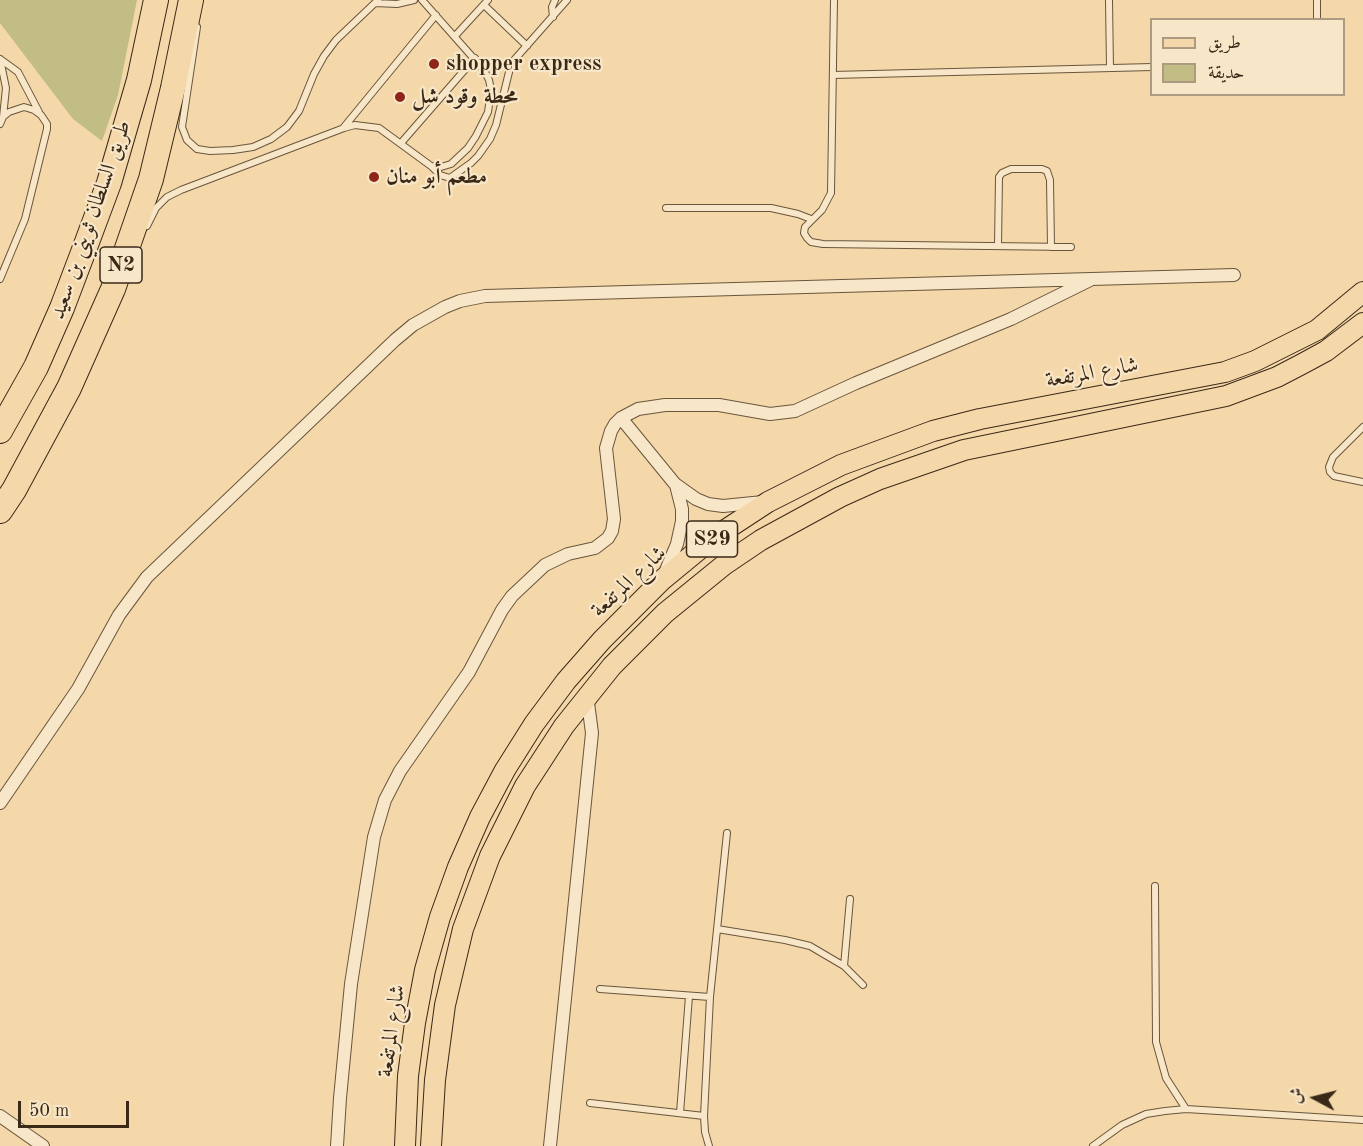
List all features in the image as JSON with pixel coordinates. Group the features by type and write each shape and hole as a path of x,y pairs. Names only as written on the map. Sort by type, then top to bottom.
{"highway":[{"name":"طريق السلطان ثويني بن سعيد","path":"0,430 36,367 95,223 139,80 156,0"},
{"name":"طريق السلطان ثويني بن سعيد","path":"0,511 76,380 112,289 151,179 195,7"}],"main road":[{"name":"شارع المرتفعة","path":"405,1146 408,1076 425,969 458,867 480,817 511,760 566,681 602,640 662,580 713,538 768,502 841,465 933,431 980,419 1225,372 1255,362 1317,330 1363,292"},
{"name":"S29","path":"431,1146 435,1080 445,1005 453,966 476,892 507,820 525,786 564,726 587,696 637,640 694,588 761,540 840,497 901,471 964,450 1226,396 1269,380 1302,364 1326,351 1363,323"}],"street":[{"path":"0,802 78,689 119,615 147,577 395,340 430,314 460,301 485,296 1233,275"},
{"path":"337,1146 344,1041 358,930 374,837 385,800 400,771 469,672 502,610 512,596 545,565 568,554 595,549 608,538 614,519 606,448 611,431 621,418 638,409 682,404 719,405 770,414 795,411 898,365 1011,319 1093,279"},
{"path":"621,418 675,484 696,499 708,504 723,506 768,502"},
{"path":"662,580 677,544 682,522 682,510 675,484"},
{"path":"550,1146 592,733 587,696"},
{"path":"0,1116 43,1146"}],"lane":[{"path":"195,7 182,127 187,140 197,149 210,152 253,147 286,127 299,111 324,56 336,40 377,2 398,4 414,0"},
{"path":"422,0 475,58 489,80 491,90 488,112 476,136 451,164 441,167 431,166"},
{"path":"553,17 552,4 555,0"},
{"path":"144,232 156,208 168,197 181,190 356,125 379,128 440,175 450,178 471,164 478,156 496,125 510,68 567,0"},
{"path":"834,0 831,193 822,210 805,226 804,233 811,242 818,244 1071,247"},
{"path":"1109,0 1110,68"},
{"path":"1317,0 1317,18"},
{"path":"455,36 486,3 527,46"},
{"path":"344,128 436,15"},
{"path":"401,143 475,58"},
{"path":"0,59 18,72 39,113 45,119 47,129 41,160 24,219 0,279"},
{"path":"0,59 6,88 1,121"},
{"path":"833,75 1150,67"},
{"path":"1,121 18,108 30,109 39,113"},
{"path":"998,246 999,177 1006,170 1042,169 1047,171 1050,180 1051,247"},
{"path":"666,208 771,208 811,219"},
{"path":"1363,427 1333,457 1329,467 1334,476 1363,482"},
{"path":"709,1146 704,1116 710,997 727,833"},
{"path":"1155,886 1156,1042 1166,1078 1186,1109"},
{"path":"844,966 849,899"},
{"path":"717,929 798,942 822,951 844,966 863,985"},
{"path":"600,989 710,997"},
{"path":"680,1113 690,996"},
{"path":"590,1103 704,1116"},
{"path":"1093,1146 1122,1125 1146,1114 1186,1109 1363,1120"}],"green space":[{"path":"0,0 137,0 118,95 102,141 73,119 0,23"}],"place":[{"name":"shopper express","path":"434,64"},
{"name":"محطة وقود شل","path":"400,97"},
{"name":"مطعم أبو منان","path":"374,177"}]}
